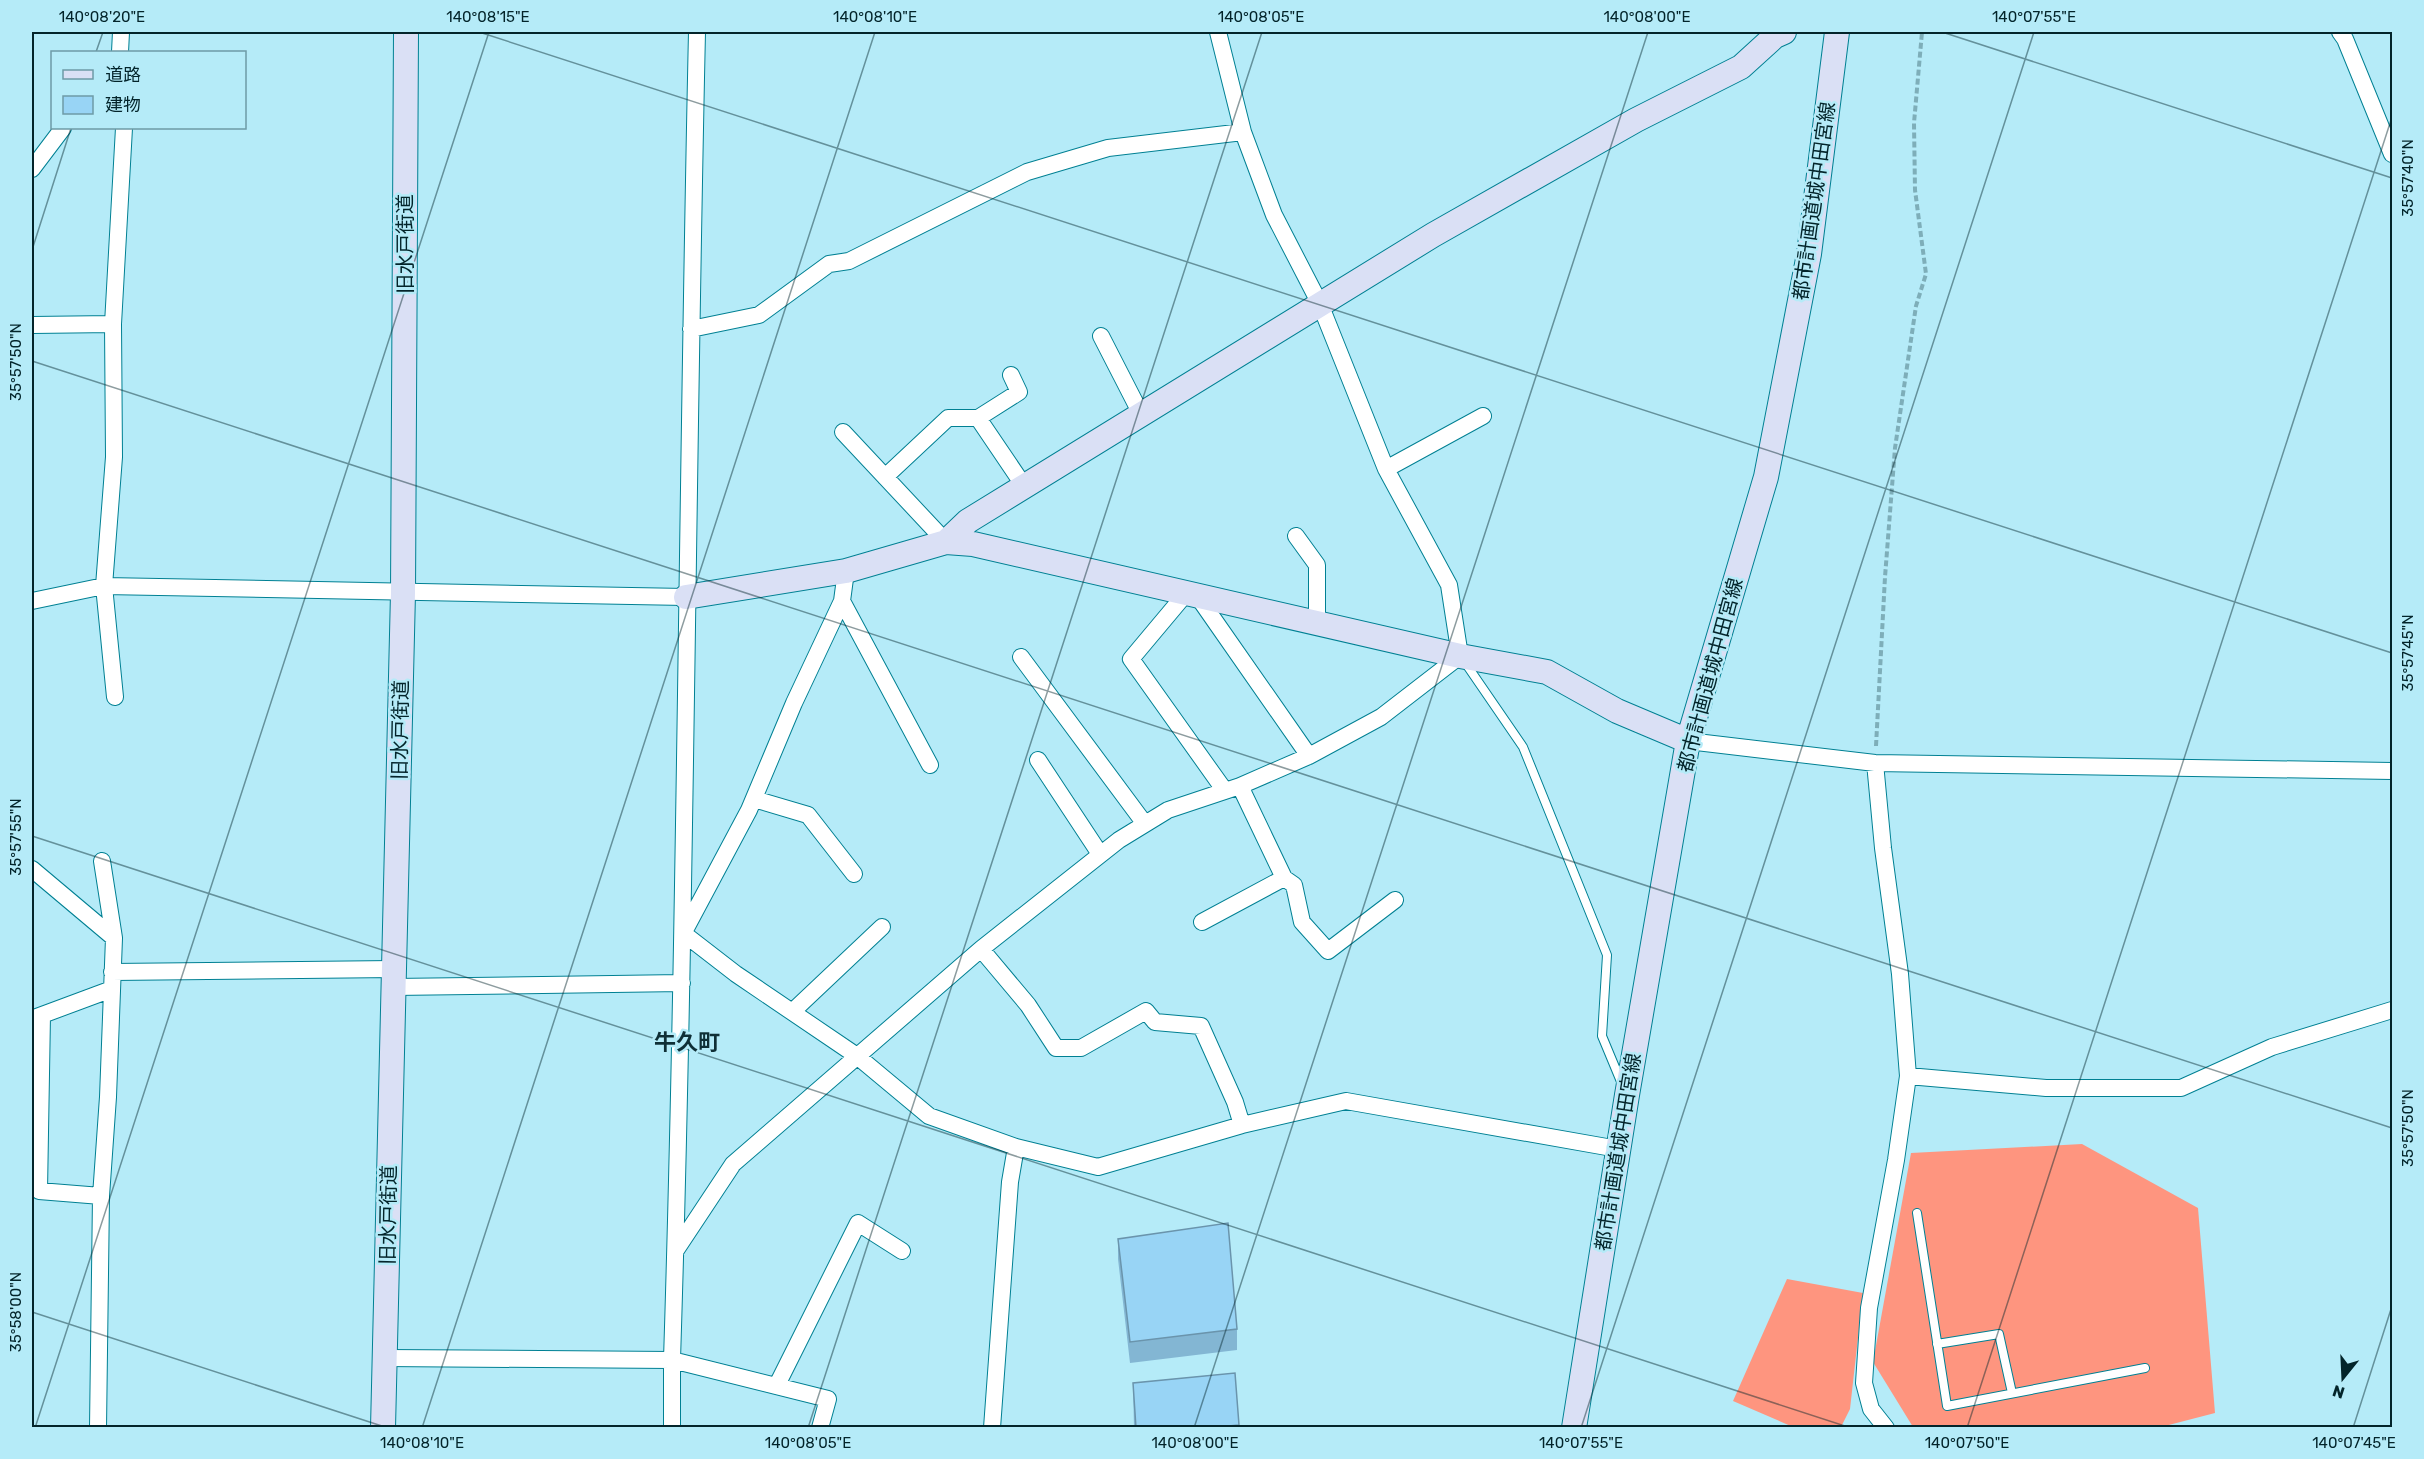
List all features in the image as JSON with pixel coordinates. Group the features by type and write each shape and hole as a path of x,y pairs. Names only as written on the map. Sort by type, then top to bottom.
{"street":[{"path":"120,51 121,32"},
{"name":"旧水戸街道","path":"383,1428 403,593 406,32"},
{"path":"672,1428 683,933 686,597 697,32"},
{"path":"697,53 712,32"},
{"path":"1218,32 1243,132 1274,215 1320,304 1386,469 1449,585 1460,656"},
{"name":"都市計画道城中田宮線","path":"1574,1428 1618,1149 1688,741 1766,477 1809,254 1838,32"},
{"path":"2340,32 2345,39 2392,154"},
{"path":"946,542 968,521 1433,235 1636,120 1741,67 1778,33"},
{"path":"32,170 62,129"},
{"path":"115,698 104,586 114,457 113,324 124,129"},
{"path":"691,329 759,315 829,264 849,261 1027,172 1108,148 1243,132"},
{"path":"32,325 113,324"},
{"path":"1101,336 1140,414"},
{"path":"885,477 948,418 978,418 1019,392 1011,375"},
{"path":"1386,469 1483,416"},
{"path":"978,418 1024,486"},
{"path":"843,432 946,542"},
{"path":"1296,536 1317,565 1317,622"},
{"path":"32,602 104,586 686,597 846,571 946,542 973,544 1460,656 1547,672 1617,711 1688,741 1875,763 2392,771"},
{"path":"683,933 754,799 794,703 842,601 846,571"},
{"path":"1192,593 1309,756"},
{"path":"1192,593 1131,658 1232,789 1284,878 1294,885 1302,922 1328,951 1395,900"},
{"path":"842,601 930,765"},
{"path":"676,1250 733,1164 981,949 1119,840 1168,810 1232,789 1309,756 1381,717 1460,656"},
{"path":"1021,657 1145,824"},
{"path":"1038,760 1101,854"},
{"path":"1875,763 1883,848 1900,974 1908,1076 1896,1160 1869,1308 1864,1383 1871,1409 1886,1428"},
{"path":"754,799 808,815 854,874"},
{"path":"98,1428 101,1196 108,1098 114,938 102,861"},
{"path":"32,870 114,938"},
{"path":"1202,922 1284,878"},
{"path":"792,1012 882,927"},
{"path":"683,933 736,974 857,1056 929,1116 1016,1147 1098,1167 1242,1125 1346,1101 1618,1149"},
{"path":"981,949 1028,1005 1056,1048 1081,1048 1146,1011 1155,1022 1201,1026 1242,1125"},
{"path":"112,972 682,983"},
{"path":"101,1196 39,1191 37,1017 112,989"},
{"path":"1908,1076 2046,1088 2181,1088 2272,1047 2392,1010"},
{"path":"992,1428 1010,1182 1016,1147"},
{"path":"777,1385 858,1223 902,1251"},
{"path":"384,1358 672,1360 828,1399 820,1428"}],"lane":[{"path":"1460,656 1523,747 1607,955 1602,1036 1627,1095"},
{"path":"1917,1213 1947,1406 2145,1368"},
{"path":"1937,1344 2000,1334 2012,1393"}],"path":[{"path":"1875,763 1885,577 1895,448 1916,306 1926,274 1915,190 1914,123 1922,32"}],"shaded area":[{"path":"2082,1144 2198,1208 2215,1413 2161,1427 1913,1427 1873,1362 1911,1153"},
{"path":"1787,1279 1863,1293 1850,1409 1841,1427 1793,1427 1733,1401"}],"building":[{"path":"1228,1223 1237,1329 1130,1342 1118,1239"},
{"path":"1235,1373 1239,1425 1207,1428 1136,1428 1133,1383"}],"district":[{"name":"牛久町","path":"687,1042"}]}
